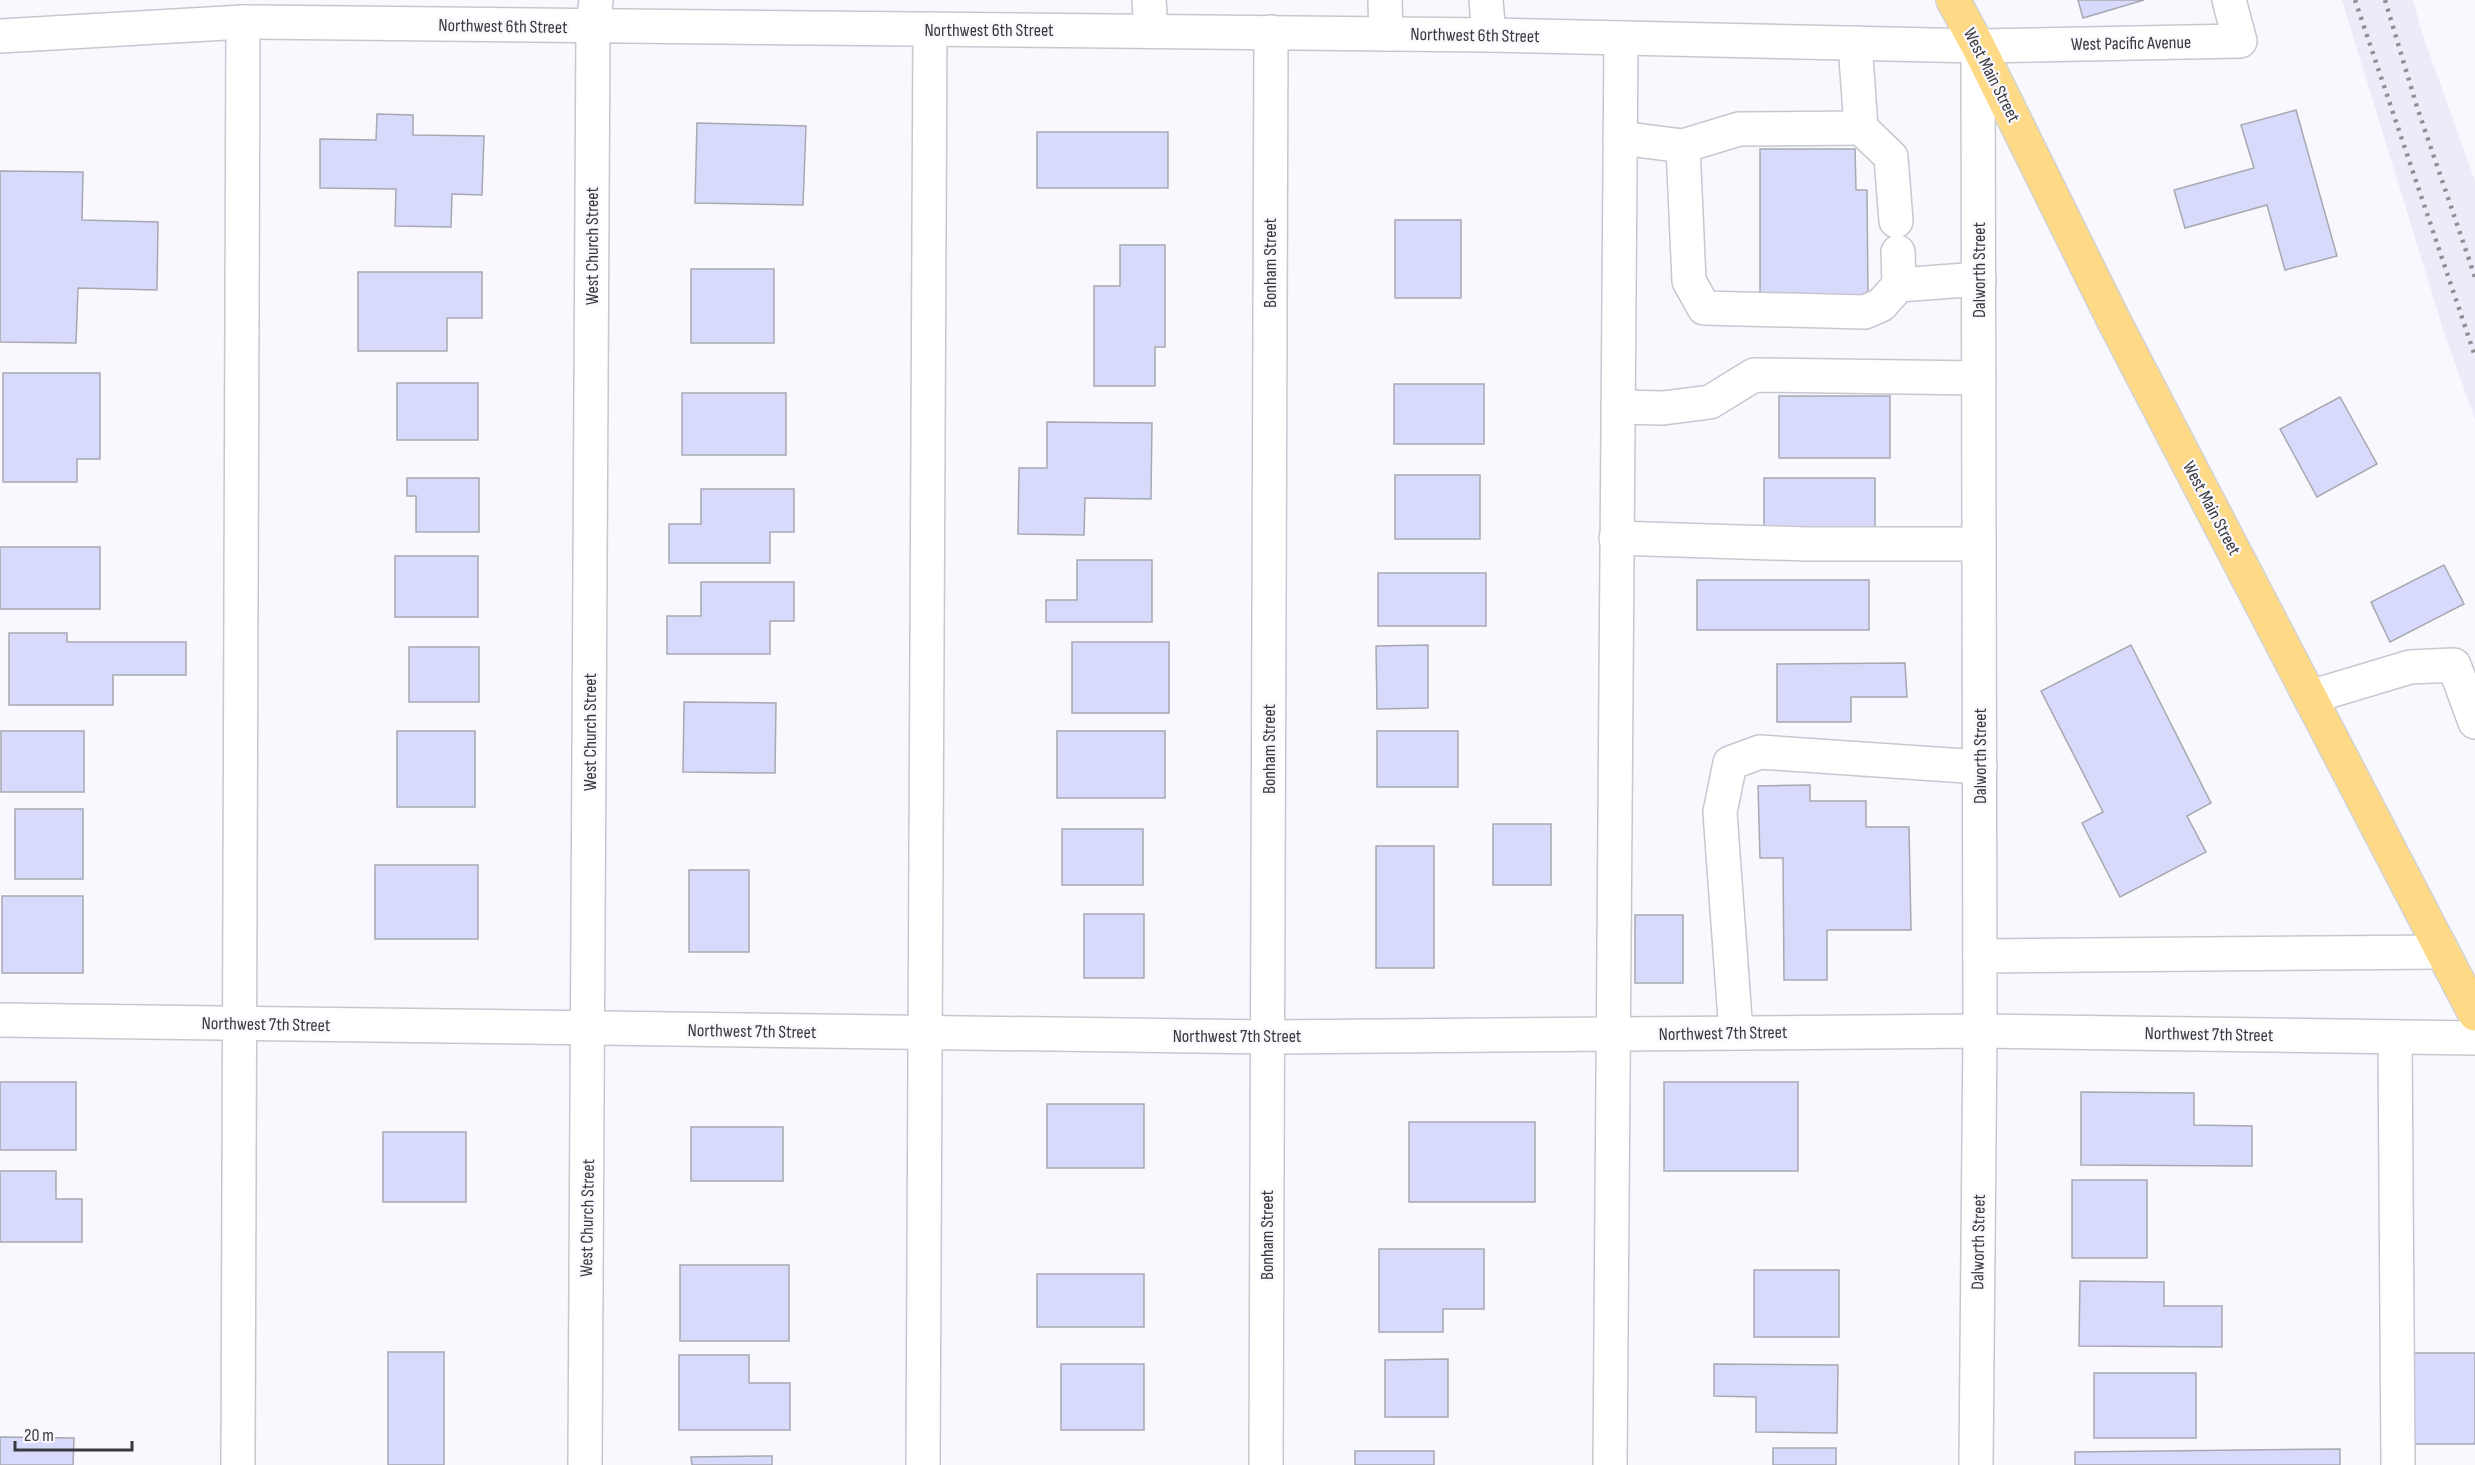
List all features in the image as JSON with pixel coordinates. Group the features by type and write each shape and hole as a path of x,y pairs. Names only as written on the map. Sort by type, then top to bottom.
{"main road":[{"name":"West Main Street","path":"1953,0 2114,321 2475,1014"}],"street":[{"path":"1385,0 1386,34"},
{"path":"1486,0 1489,35"},
{"name":"West Pacific Avenue","path":"1978,46 2240,41 2229,0"},
{"name":"Northwest 6th Street","path":"0,36 401,12 595,14 930,29 1150,15 1271,32 1978,46"},
{"name":"West Church Street","path":"585,1465 595,14"},
{"path":"238,1465 243,22"},
{"path":"923,1465 923,1033 930,29"},
{"name":"Bonham Street","path":"1266,1465 1271,32"},
{"path":"1610,1465 1621,38"},
{"path":"1855,43 1860,128 1891,157 1899,285"},
{"name":"Dalworth Street","path":"1976,1465 1980,1031 1978,46"},
{"path":"1620,138 1683,147 1739,129 1860,128"},
{"path":"1683,147 1689,281 1704,308 1865,312 1881,305 1899,285 1979,279"},
{"path":"1618,407 1663,408 1710,402 1754,375 1979,378"},
{"path":"1616,538 1807,544 1979,544"},
{"path":"2310,697 2410,667 2454,665 2475,722"},
{"path":"1736,1033 1720,812 1730,763 1760,752 1980,767"},
{"path":"1980,956 2443,952"},
{"name":"Northwest 7th Street","path":"0,1020 1269,1037 1980,1031 2475,1038"},
{"path":"2395,1037 2398,1465"}],"shaded area":[{"path":"2342,0 2413,0 2421,30 2475,181 2475,420 2443,329"}],"building":[{"path":"2078,0 2144,0 2083,18"},
{"path":"2296,110 2337,256 2285,270 2267,205 2185,228 2174,190 2254,168 2241,125"},
{"path":"377,114 413,115 413,135 484,136 482,195 452,194 451,227 395,226 396,189 320,188 320,139 376,140"},
{"path":"697,123 806,126 803,205 695,203"},
{"path":"1037,132 1168,132 1168,188 1037,188"},
{"path":"1760,149 1855,149 1856,190 1867,190 1868,298 1760,298"},
{"path":"0,171 83,172 82,220 158,222 157,290 78,288 76,343 0,342"},
{"path":"1395,220 1461,220 1461,298 1395,298"},
{"path":"1120,245 1165,245 1165,347 1155,347 1155,386 1094,386 1094,286 1120,286"},
{"path":"691,269 774,269 774,343 691,343"},
{"path":"358,272 482,272 482,318 447,318 447,351 358,351"},
{"path":"3,373 100,373 100,459 77,459 77,482 3,482"},
{"path":"397,383 478,383 478,440 397,440"},
{"path":"1394,384 1484,384 1484,444 1394,444"},
{"path":"682,393 786,393 786,455 682,455"},
{"path":"1779,396 1890,396 1890,458 1779,458"},
{"path":"2340,397 2377,464 2317,497 2280,429"},
{"path":"1047,422 1152,423 1151,499 1085,498 1084,535 1018,534 1019,468 1047,468"},
{"path":"1395,475 1480,475 1480,539 1395,539"},
{"path":"407,478 479,478 479,532 416,532 416,496 407,496"},
{"path":"1764,478 1875,478 1875,533 1764,533"},
{"path":"701,489 794,489 794,532 770,532 770,563 669,563 669,524 701,524"},
{"path":"0,547 100,547 100,609 0,609"},
{"path":"395,556 478,556 478,617 395,617"},
{"path":"1077,560 1152,560 1152,622 1046,622 1046,600 1077,600"},
{"path":"2444,565 2464,604 2390,642 2371,602"},
{"path":"1378,573 1486,573 1486,626 1378,626"},
{"path":"1697,580 1869,580 1869,630 1697,630"},
{"path":"701,582 794,582 794,621 770,621 770,654 667,654 667,616 701,616"},
{"path":"9,633 67,633 67,642 186,642 186,675 113,675 113,705 9,705"},
{"path":"1072,642 1169,642 1169,713 1072,713"},
{"path":"1428,645 1428,708 1377,709 1376,646"},
{"path":"2131,645 2211,803 2187,816 2206,852 2120,897 2082,823 2103,812 2041,691"},
{"path":"409,647 479,647 479,702 409,702"},
{"path":"1905,663 1907,697 1851,697 1851,722 1777,722 1777,664"},
{"path":"684,702 776,703 775,773 683,772"},
{"path":"1,731 84,731 84,792 1,792"},
{"path":"397,731 475,731 475,807 397,807"},
{"path":"1057,731 1165,731 1165,798 1057,798"},
{"path":"1377,731 1458,731 1458,787 1377,787"},
{"path":"1810,785 1810,801 1866,801 1866,827 1909,827 1911,930 1827,930 1827,980 1784,980 1783,858 1760,858 1758,786"},
{"path":"15,809 83,809 83,879 15,879"},
{"path":"1493,824 1551,824 1551,885 1493,885"},
{"path":"1062,829 1143,829 1143,885 1062,885"},
{"path":"1376,846 1434,846 1434,968 1376,968"},
{"path":"375,865 478,865 478,939 375,939"},
{"path":"689,870 749,870 749,952 689,952"},
{"path":"2,896 83,896 83,973 2,973"},
{"path":"1084,914 1144,914 1144,978 1084,978"},
{"path":"1635,915 1683,915 1683,983 1635,983"},
{"path":"0,1082 76,1082 76,1150 0,1150"},
{"path":"1664,1082 1798,1082 1798,1171 1664,1171"},
{"path":"2081,1092 2194,1093 2194,1125 2252,1126 2252,1166 2081,1165"},
{"path":"1047,1104 1144,1104 1144,1168 1047,1168"},
{"path":"1409,1122 1535,1122 1535,1202 1409,1202"},
{"path":"691,1127 783,1127 783,1181 691,1181"},
{"path":"383,1132 466,1132 466,1202 383,1202"},
{"path":"0,1171 56,1171 56,1199 82,1199 82,1242 0,1242"},
{"path":"2072,1180 2147,1180 2147,1258 2072,1258"},
{"path":"1379,1249 1484,1249 1484,1309 1443,1309 1443,1332 1379,1332"},
{"path":"680,1265 789,1265 789,1341 680,1341"},
{"path":"1754,1270 1839,1270 1839,1337 1754,1337"},
{"path":"1037,1274 1144,1274 1144,1327 1037,1327"},
{"path":"2080,1281 2164,1282 2164,1306 2222,1306 2222,1347 2079,1346"},
{"path":"388,1352 444,1352 444,1465 388,1465"},
{"path":"2404,1353 2475,1353 2475,1444 2404,1444"},
{"path":"679,1355 749,1355 749,1383 790,1383 790,1430 679,1430"},
{"path":"1448,1359 1448,1417 1385,1417 1385,1360"},
{"path":"1061,1364 1144,1364 1144,1430 1061,1430"},
{"path":"1714,1364 1838,1365 1837,1433 1756,1432 1756,1397 1714,1396"},
{"path":"2094,1373 2196,1373 2196,1438 2094,1438"},
{"path":"0,1437 74,1438 73,1465 0,1465"},
{"path":"1773,1448 1836,1448 1836,1465 1773,1465"},
{"path":"2340,1449 2340,1465 2075,1465 2075,1452"},
{"path":"1355,1451 1434,1451 1434,1465 1355,1465"},
{"path":"772,1456 772,1465 692,1465 691,1457"}],"railway":[{"path":"2355,0 2475,356"},
{"path":"2385,0 2417,107 2475,277"}]}
